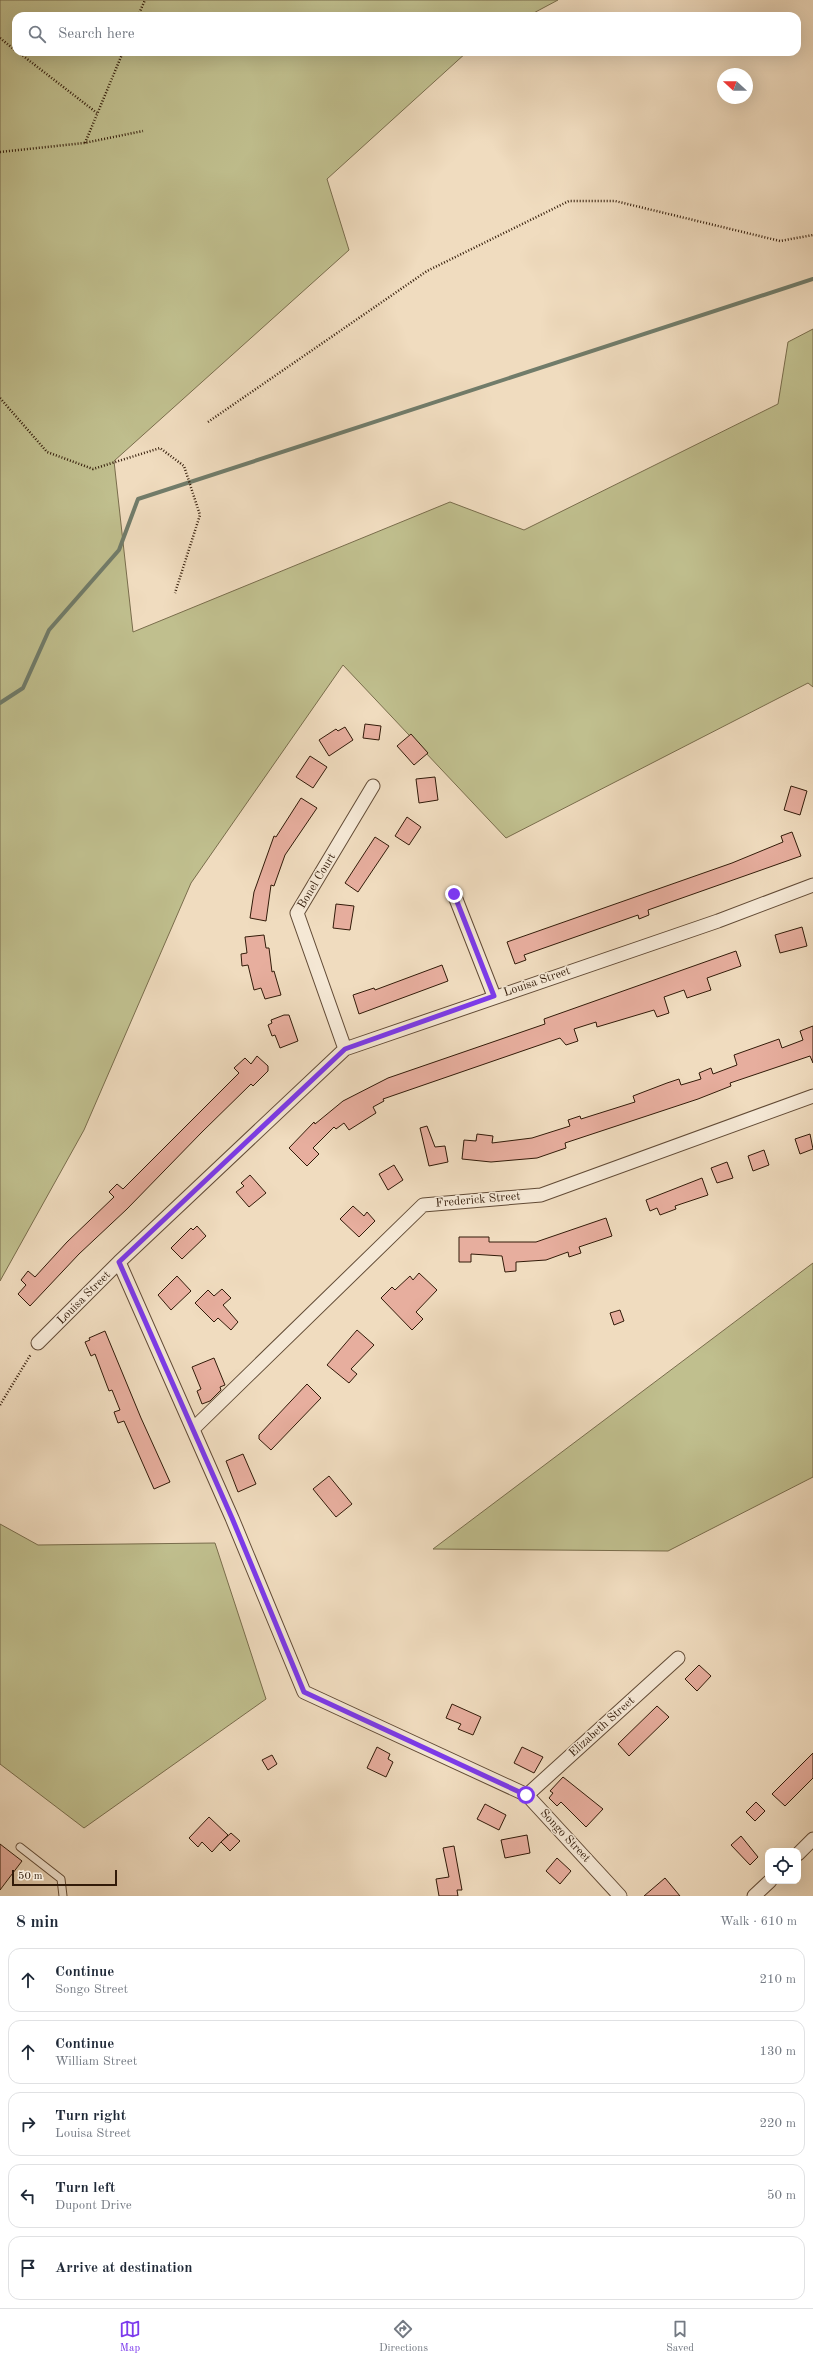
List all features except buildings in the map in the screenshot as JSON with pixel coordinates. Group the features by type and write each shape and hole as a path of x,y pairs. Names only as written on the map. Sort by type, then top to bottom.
{"street":[{"name":"Bonel Court","path":"345,1049 297,913 373,786"},
{"name":"Louisa Street","path":"38,1343 119,1262 345,1049 494,996 718,921 813,885"},
{"path":"454,894 494,996"},
{"name":"Frederick Street","path":"193,1429 423,1205 541,1194 813,1096"},
{"name":"Songo Street","path":"119,1262 232,1518 304,1692 526,1795 620,1896"},
{"name":"Elizabeth Street","path":"526,1795 678,1658"},
{"path":"801,1851 813,1839"},
{"path":"754,1896 767,1884"}],"lane":[{"path":"20,1847 61,1879 63,1896"}],"path":[{"path":"140,12 144,0"},
{"path":"0,38 12,47"},
{"path":"23,56 97,113"},
{"path":"84,143 121,56"},
{"path":"0,152 84,143 143,131"},
{"path":"208,422 426,272 569,201 615,201 780,241 813,235"},
{"path":"0,398 47,452 93,469 160,448 184,466 200,515 175,593"},
{"path":"0,1405 38,1343"}],"shaded area":[{"path":"0,0 558,0 536,12 12,12 12,56 463,56 327,179 349,250 114,461 133,632 450,502 524,530 778,404 788,342 813,329 813,687 808,683 506,838 343,665 191,883 84,1130 0,1281"},
{"path":"813,1263 813,1477 668,1551 433,1549"},
{"path":"0,1524 38,1545 215,1543 266,1699 84,1828 0,1764"}],"waterway":[{"path":"0,703 23,688 49,630 119,550 138,499 813,279"}],"route":[{"path":"454,894 494,996 345,1049 119,1262 232,1518 304,1692 526,1795"}]}
